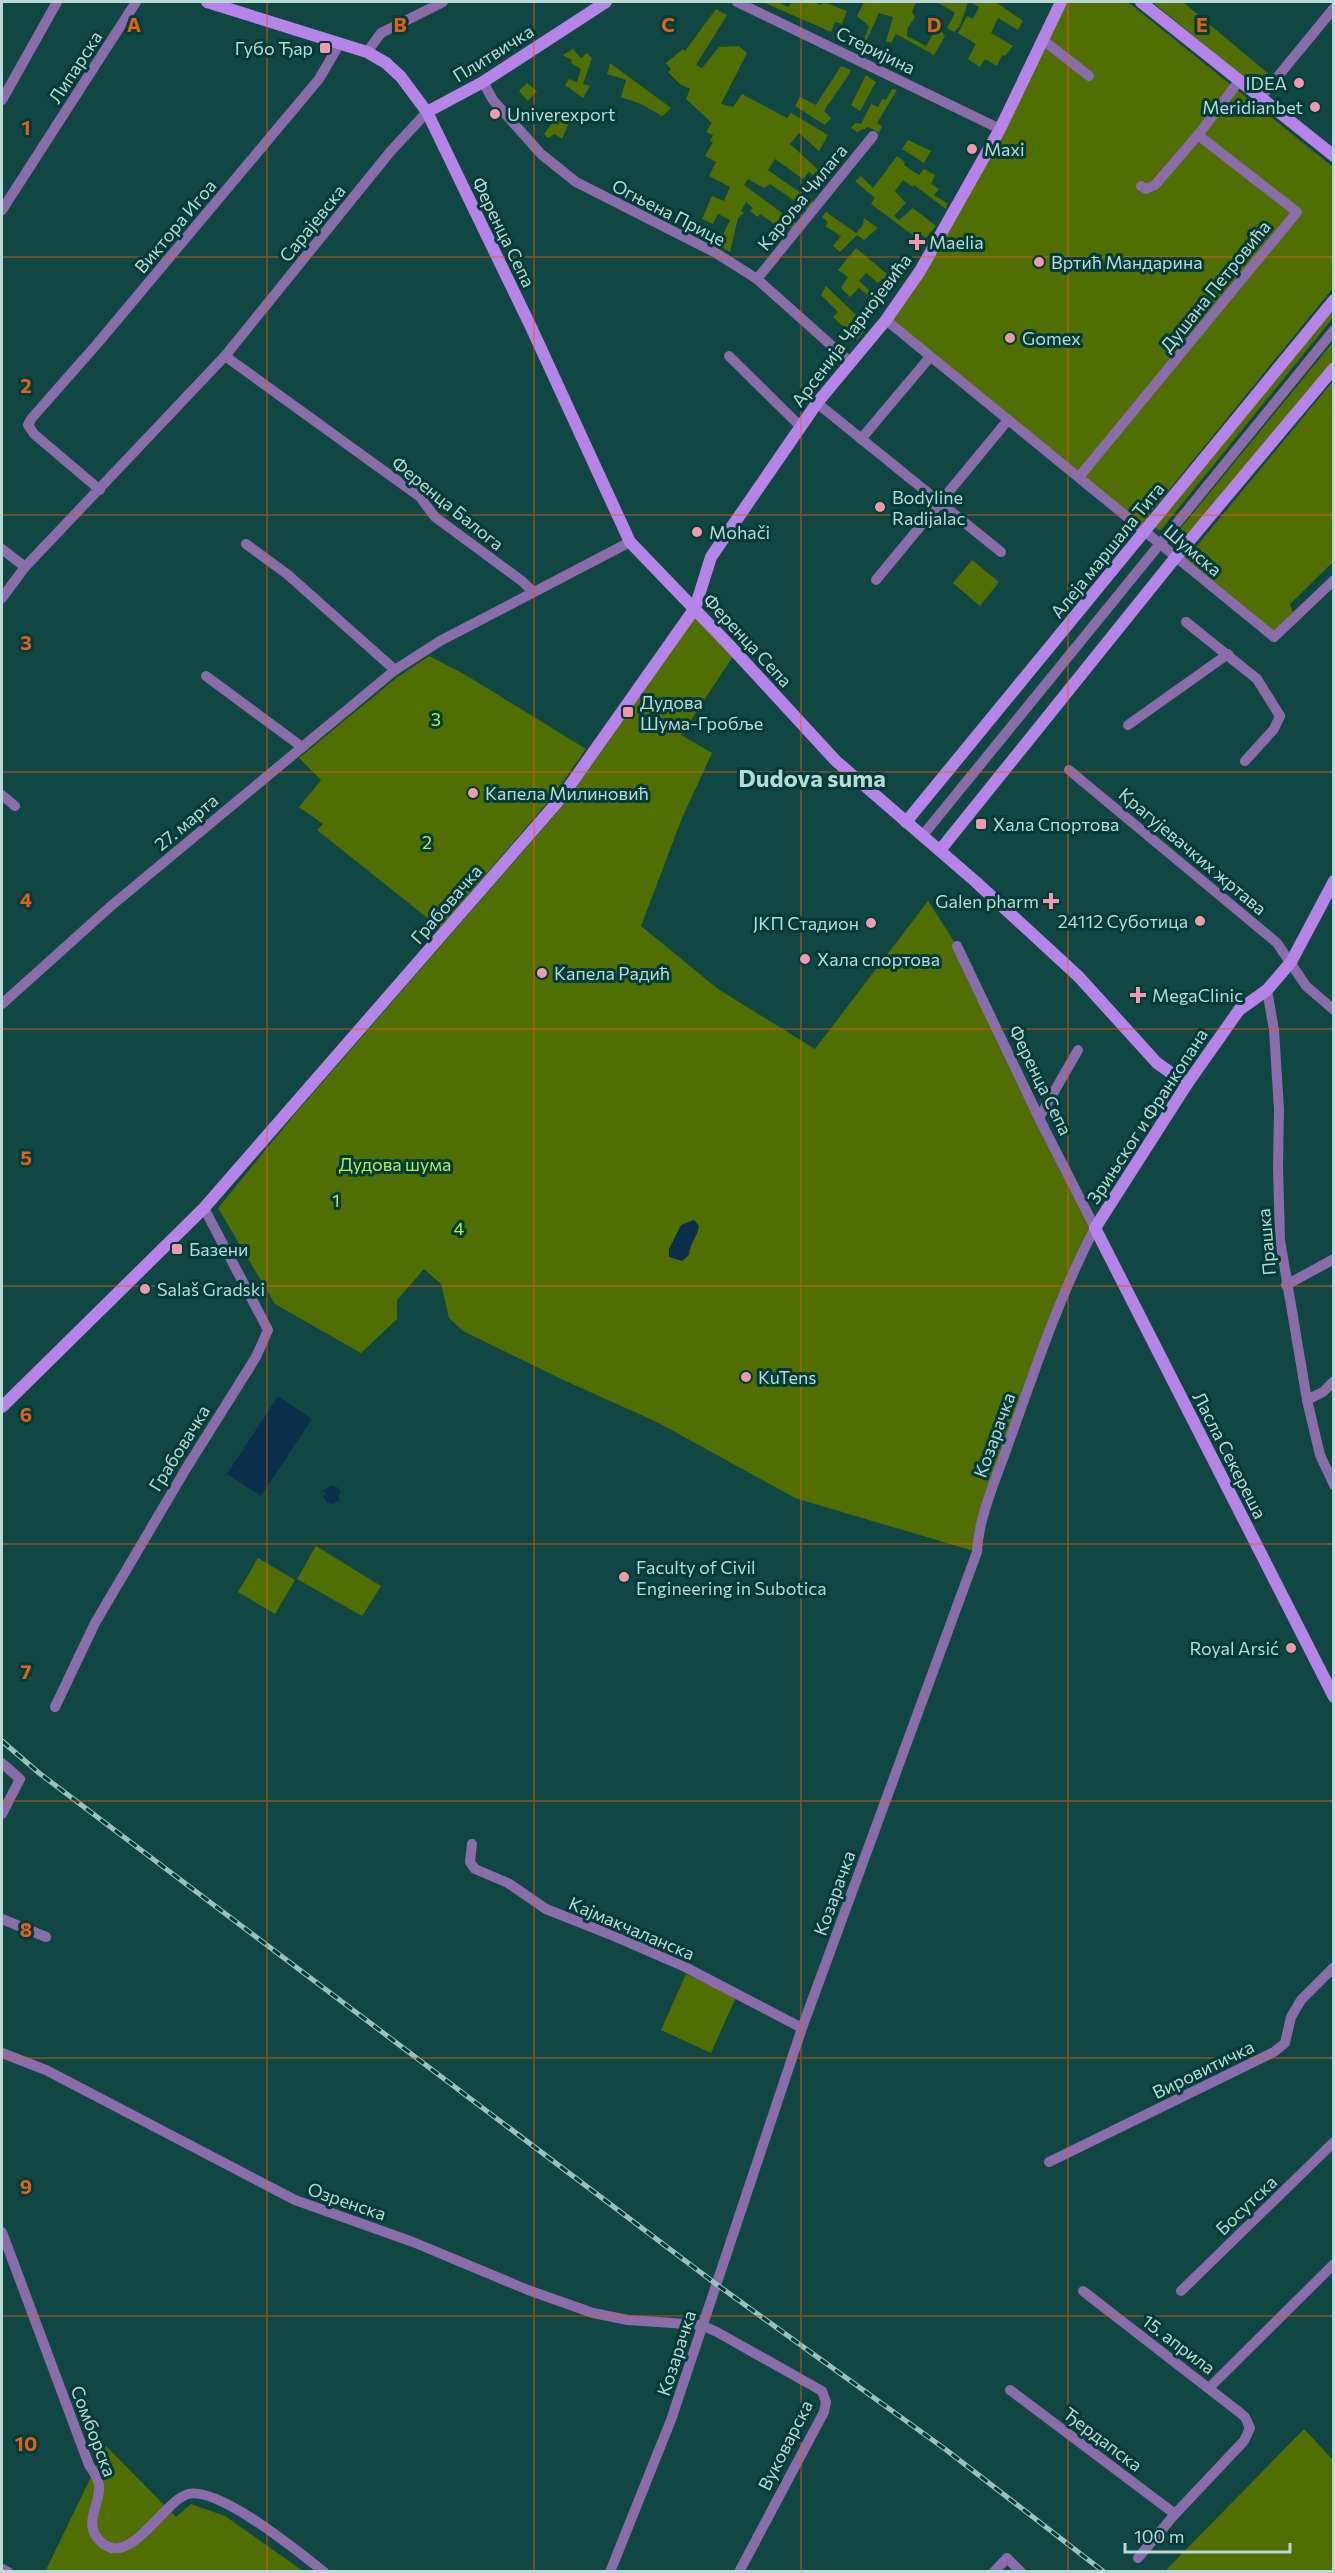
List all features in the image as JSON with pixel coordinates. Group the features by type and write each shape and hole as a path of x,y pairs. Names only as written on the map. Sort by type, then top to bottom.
{"street":[{"path":"2,100 57,2"},
{"name":"Липарска","path":"2,210 136,2"},
{"name":"Ференца Сепа","path":"207,2 367,52 386,63 401,77 427,112 531,327 630,542 695,608 836,761 940,849 1079,977 1157,1063 1187,1084"},
{"path":"367,52 381,33 443,2"},
{"name":"Плитвичка","path":"427,112 483,82 606,2"},
{"name":"Стеријина","path":"737,2 1000,129"},
{"name":"Арсенија Чарнојевића","path":"695,608 711,557 817,403 886,320 920,272 1000,129 1061,2"},
{"path":"1141,2 1334,156"},
{"path":"1260,98 1334,8"},
{"path":"1043,40 1089,76"},
{"name":"Виктора Игоа","path":"100,490 34,434 28,425 319,79 340,43"},
{"path":"1141,186 1146,189 1155,184 1198,135 1239,81"},
{"name":"Огњена Прице","path":"483,82 493,100 542,154 576,182 716,253 757,279 850,362"},
{"name":"Сарајевска","path":"2,598 25,567 225,356 390,152 427,112"},
{"name":"Душана Петровића","path":"1079,477 1297,212 1198,135"},
{"name":"Кароља Чилага","path":"757,279 873,136"},
{"name":"Алеја маршала Тита","path":"906,822 1334,300"},
{"name":"Шумска","path":"886,320 1274,637 1332,583"},
{"name":"Алеја маршала Тита","path":"923,835 1334,330"},
{"name":"Ференца Балога","path":"225,356 420,497 435,517 522,581 533,592"},
{"path":"729,356 801,427"},
{"path":"861,439 930,357"},
{"path":"940,849 1175,558 1334,368"},
{"path":"817,403 1000,552"},
{"path":"876,580 1008,420"},
{"name":"27. марта","path":"2,1004 111,906 395,670 440,641 630,542"},
{"path":"246,544 287,574 395,670"},
{"path":"2,549 25,567"},
{"name":"Грабовачка","path":"2,1407 204,1208 561,798 695,608"},
{"path":"1186,622 1257,679 1280,716 1274,729 1245,761"},
{"path":"1128,725 1228,654"},
{"path":"206,676 302,747"},
{"name":"Крагујевачких жртава","path":"1069,770 1277,943 1306,986 1334,1010"},
{"path":"2,795 15,807"},
{"name":"Зрињског и Франкопана","path":"1095,1228 1187,1084 1239,1010 1267,990 1291,962 1329,899 1334,881"},
{"name":"Ференца Сепа","path":"957,946 1039,1118 1095,1228"},
{"name":"Прашка","path":"1267,990 1276,1053 1280,1110 1278,1166 1280,1240 1307,1400 1320,1455 1334,1485"},
{"path":"1039,1118 1078,1050"},
{"name":"Грабовачка","path":"55,1707 94,1623 256,1357 268,1330 204,1208"},
{"name":"Ласла Секереша","path":"1095,1228 1334,1697"},
{"name":"Козарачка","path":"610,2571 671,2420 802,2028 977,1552 982,1520 1032,1377 1077,1261 1095,1228"},
{"path":"1287,1285 1334,1259"},
{"path":"1307,1400 1323,1392 1334,1381"},
{"path":"2,1763 20,1779 2,1814"},
{"name":"Кајмакчаланска","path":"472,1844 470,1862 476,1869 508,1883 546,1909 685,1967 802,2028"},
{"path":"2,1919 46,1937"},
{"name":"Вировитичка","path":"1049,2162 1274,2052 1285,2043 1291,2017 1301,2000 1334,1966"},
{"name":"Озренска","path":"2,2053 46,2070 295,2200 413,2242 528,2290 593,2313 628,2320 701,2325"},
{"name":"Босутска","path":"1181,2291 1334,2142"},
{"name":"Сомборска","path":"2,2232 89,2465 98,2478 98,2494 92,2518 94,2531 100,2541 115,2548 128,2545 187,2494 214,2497 229,2503 324,2571"},
{"path":"1209,2388 1334,2264"},
{"name":"15. априла","path":"1083,2291 1245,2417 1250,2428 1244,2441 1175,2514"},
{"name":"Вуковарска","path":"701,2325 822,2391 826,2402 824,2412 738,2571"},
{"name":"Ђердапска","path":"1010,2390 1175,2514"},
{"path":"1138,2558 1175,2514"},
{"path":"994,2571 1007,2558 1021,2571"},
{"path":"2,2569 8,2571"}],"green space":[{"path":"766,2 780,3 788,7 792,2 814,2 821,5 824,2 847,11 842,24 835,22 831,32"},
{"path":"864,2 916,2 912,12 915,17 907,29 907,36 926,46 937,27 945,36 934,55 896,34 891,43 886,41 893,17 879,13 864,46 862,45 869,26 857,16"},
{"path":"937,2 968,2 960,26 954,32 947,28 955,13"},
{"path":"970,2 996,2 1023,21 1018,30 998,18 991,33 1013,46 1005,56 1002,55 997,66 985,59 980,67 968,59 976,44 958,33 967,16 973,19 979,7"},
{"path":"1065,2 1128,2 1333,167 1333,288 1147,517 1149,523 1146,527 890,320"},
{"path":"1152,2 1183,2 1271,76 1264,84 1254,85"},
{"path":"716,9 727,15 696,65 702,68 719,47 739,46 747,53 721,104 733,107 742,94 787,118 791,113 828,135 819,151 799,133 790,144 825,176 821,181 809,172 803,179 775,159 768,170 812,201 808,210 770,184 764,188 748,179 744,185 797,224 793,230 779,222 776,225 760,214 758,217 750,211 753,208 746,202 741,211 744,213 738,218 730,252 718,245 730,220 718,214 713,224 702,219 712,196 724,201 730,187 709,176 716,162 705,156 713,142 710,141 713,135 706,132 712,123 686,99 690,89 680,84 668,72 671,69 666,63 683,49 685,51"},
{"path":"573,49 581,58 587,53 592,58 583,84 590,86 583,98 565,85 569,79 577,82 581,69 563,55"},
{"path":"610,63 671,108 662,116 641,104 621,97 626,80 607,74"},
{"path":"841,66 851,70 824,111 831,118 825,125 795,106 800,97 816,105"},
{"path":"866,75 876,82 860,111 851,105"},
{"path":"527,83 537,91 528,101 519,91"},
{"path":"892,89 897,90 877,123 882,126 879,133 869,127 857,132 851,128 855,123 861,124 871,104 878,107 882,99 886,100"},
{"path":"561,111 571,118 562,139 555,134 548,138 544,134"},
{"path":"908,140 931,151 924,163 902,149"},
{"path":"897,156 905,162 904,165 919,175 924,169 935,175 931,184 939,189 934,195 947,203 946,209 914,185 913,187 903,180 895,191 906,203 894,216 899,220 913,208 936,226 926,238 918,232 914,236 871,204 875,198 855,181 861,176 873,188"},
{"path":"826,212 856,233 863,225 864,218 878,228 864,240 857,235 840,252 833,246 841,236 825,226 828,222 822,217"},
{"path":"856,248 893,279 889,283 883,278 878,283 866,273 859,281 882,302 880,305 859,288 850,297 841,288 848,277 838,270"},
{"path":"826,286 856,315 853,319 866,329 857,340 833,317 838,312 821,295"},
{"path":"1333,304 1333,318 1160,531 1154,526"},
{"path":"1333,342 1333,361 1179,547 1171,540"},
{"path":"1333,381 1333,562 1290,604 1293,612 1274,633 1179,557 1184,550 1191,553"},
{"path":"972,560 999,582 980,606 953,583"},
{"path":"696,616 736,652 681,735 712,753 682,818 641,926 718,989 815,1049 928,901 957,946 1095,1228 1032,1377 977,1552 795,1498 659,1423 463,1331 449,1318 441,1284 424,1269 397,1300 397,1319 361,1353 275,1304 218,1208 295,1114 565,803"},
{"path":"429,656 464,674 586,749 553,796 440,928 317,830 323,824 299,807 321,780 299,758 395,679"},
{"path":"316,1546 381,1586 362,1616 297,1579"},
{"path":"258,1558 295,1580 275,1614 238,1592"},
{"path":"686,1974 736,1997 711,2053 661,2030"},
{"path":"1304,2429 1333,2460 1333,2571 1165,2571"},
{"path":"106,2446 176,2517 191,2504 225,2516 303,2571 45,2572"}],"water":[{"path":"694,1220 699,1226 689,1255 682,1261 669,1257 669,1249 681,1225"},
{"path":"278,1396 312,1419 261,1496 227,1474"},
{"path":"331,1486 337,1487 341,1492 338,1496 340,1500 333,1504 327,1503 323,1497 326,1493 323,1491"}],"railway":[{"path":"2,1741 39,1773 716,2284 945,2449 1104,2572"}],"place":[{"name":"Губо Ђар","path":"325,48"},
{"name":"IDEA","path":"1299,83"},
{"name":"Meridianbet","path":"1315,107"},
{"name":"Univerexport","path":"495,114"},
{"name":"Maxi","path":"972,149"},
{"name":"Maelia","path":"917,242"},
{"name":"Вртић Мандарина","path":"1039,262"},
{"name":"Gomex","path":"1010,338"},
{"name":"Bodyline Radijalac","path":"880,507"},
{"name":"Mohači","path":"697,532"},
{"name":"Дудова Шума-Гробље","path":"628,712"},
{"name":"Капела Милиновић","path":"473,793"},
{"name":"Хала Спортова","path":"981,824"},
{"name":"Galen pharm","path":"1051,901"},
{"name":"24112 Суботица","path":"1200,921"},
{"name":"ЈКП Стадион","path":"871,923"},
{"name":"Хала спортова","path":"805,959"},
{"name":"Капела Радић","path":"542,973"},
{"name":"MegaClinic","path":"1138,995"},
{"name":"Базени","path":"177,1249"},
{"name":"Salaš Gradski","path":"145,1289"},
{"name":"KuTens","path":"746,1377"},
{"name":"Faculty of Civil Engineering in Subotica","path":"624,1577"},
{"name":"Royal Arsić","path":"1291,1648"}],"district":[{"name":"Dudova suma","path":"812,777"}],"park label":[{"name":"3","path":"436,719"},
{"name":"2","path":"427,842"},
{"name":"Дудова шума","path":"395,1164"},
{"name":"1","path":"336,1200"},
{"name":"4","path":"459,1228"}]}
